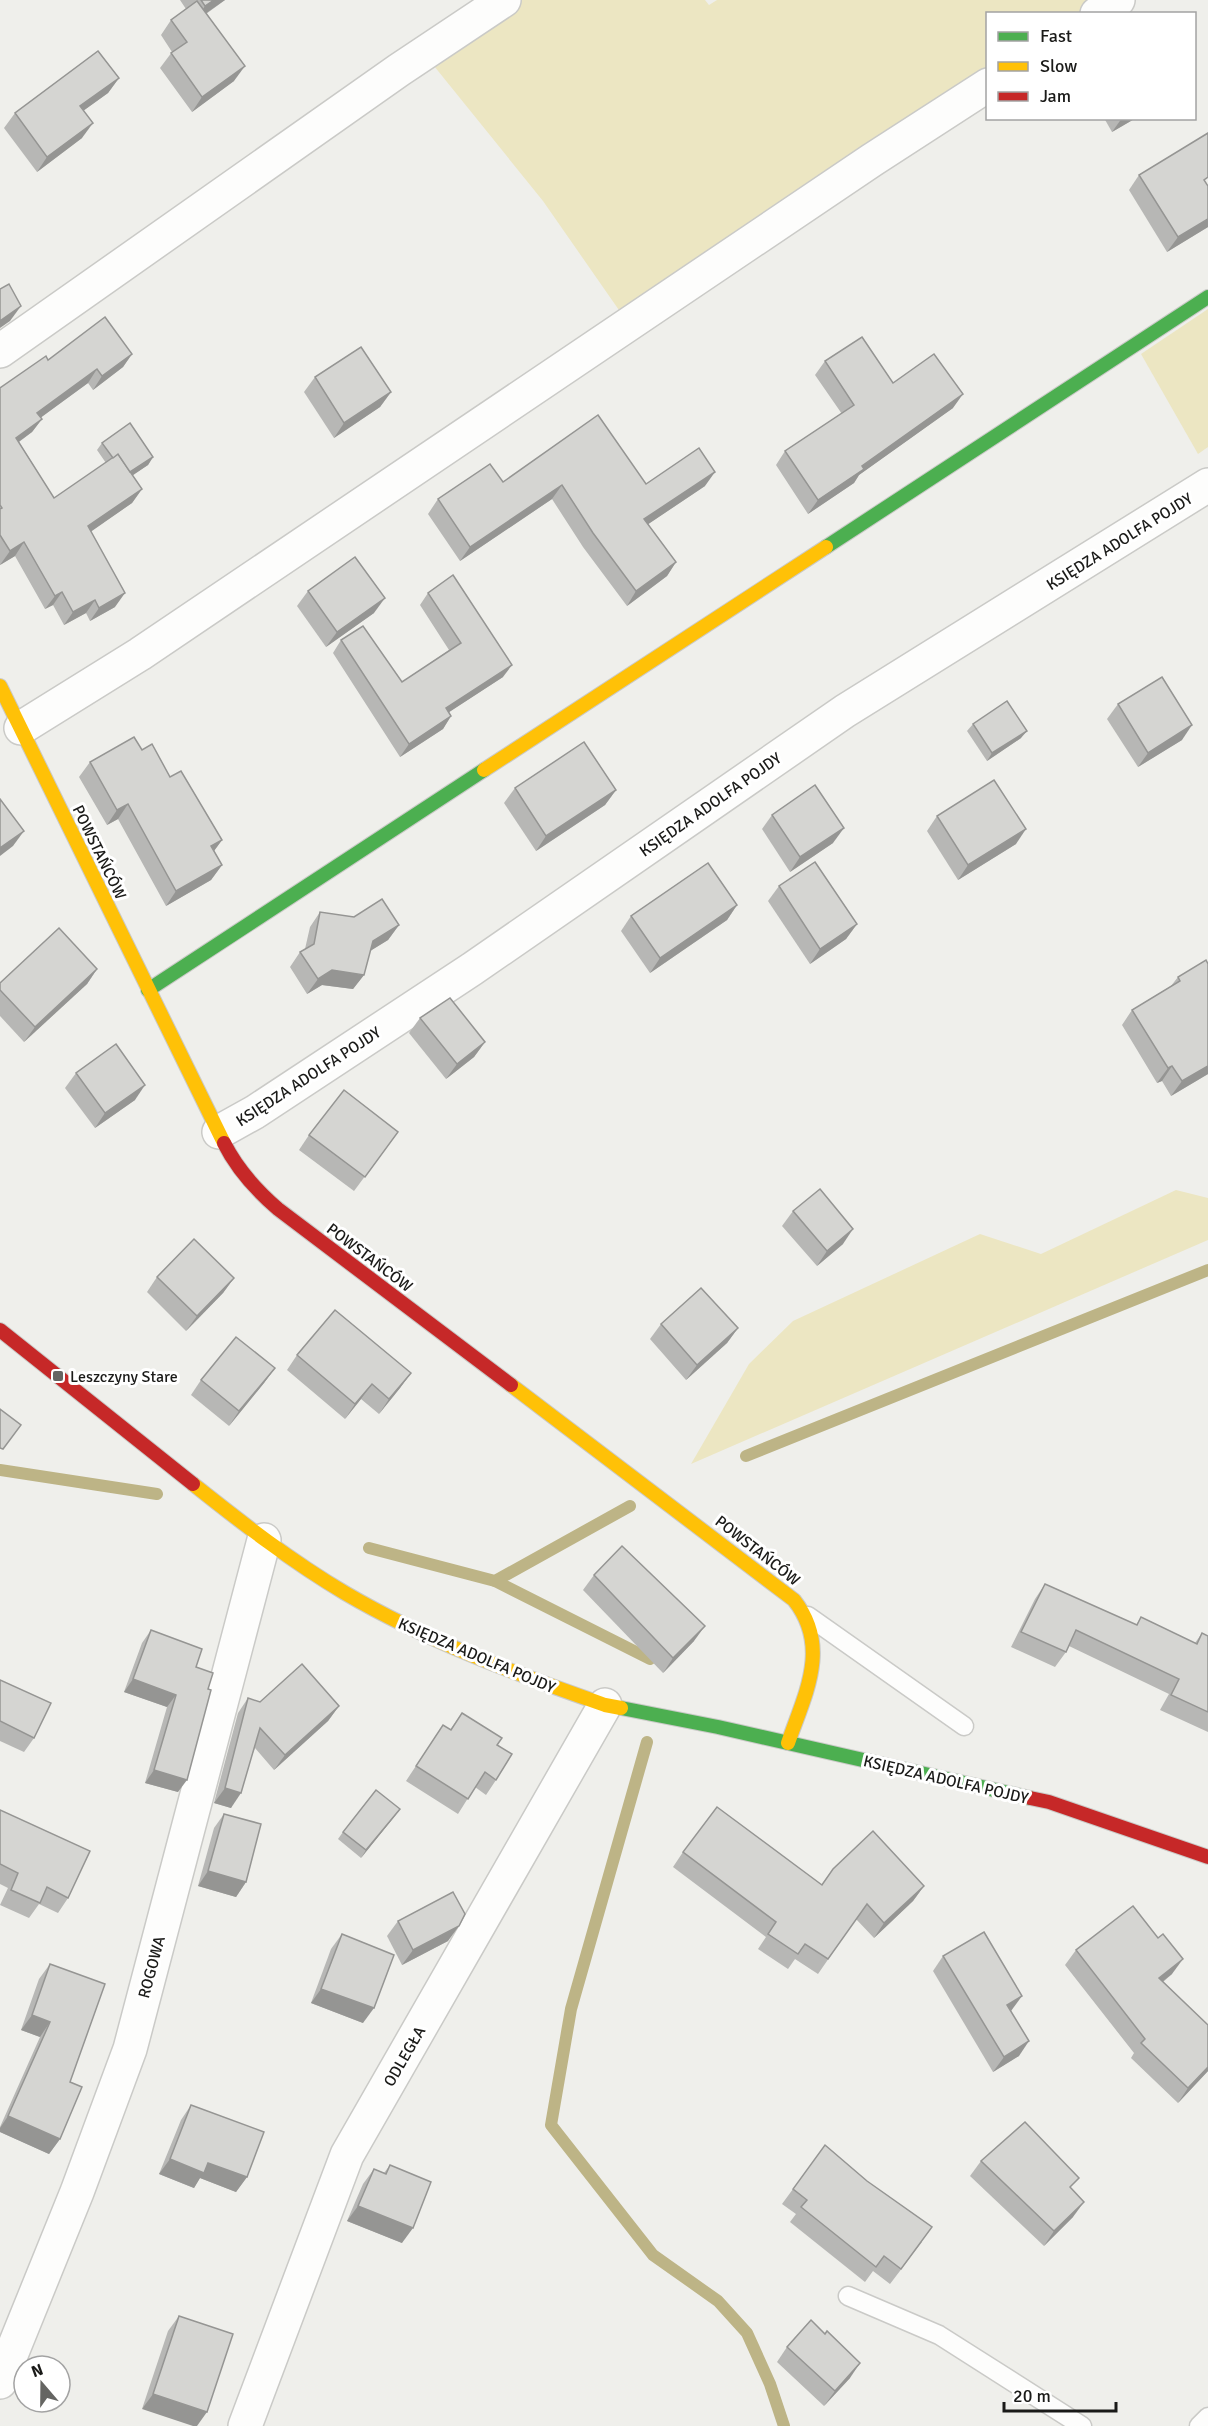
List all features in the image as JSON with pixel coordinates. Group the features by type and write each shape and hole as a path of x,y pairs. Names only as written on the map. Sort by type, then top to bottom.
{"street":[{"path":"0,351 399,70 504,0"},
{"path":"1100,12 1118,0"},
{"path":"21,728 140,654 872,160 986,86"},
{"path":"148,990 1208,297"},
{"name":"KSIĘDZA ADOLFA POJDY","path":"219,1132 255,1112 472,969 845,711 1208,485"},
{"name":"POWSTAŃCÓW","path":"0,686 148,990 219,1132 244,1175 258,1192 278,1209 791,1596 804,1614 812,1633 814,1653 789,1743"},
{"name":"KSIĘDZA ADOLFA POJDY","path":"0,1330 264,1539 344,1592 387,1616 513,1673 605,1705 789,1743 1049,1802 1208,1857"},
{"name":"ROGOWA","path":"0,2382 77,2192 130,2049 264,1539"},
{"name":"ODLEGŁA","path":"244,2426 347,2155 605,1705"}],"lane":[{"path":"804,1614 964,1726"},
{"path":"848,2296 939,2335 1082,2426"},
{"path":"1199,2426 1208,2417"}],"shaded area":[{"path":"522,0 705,0 709,5 717,0 1105,0 1086,12 986,12 986,77 621,313 543,201 430,61"},
{"path":"1208,309 1208,447 1198,454 1141,354"},
{"path":"1176,1190 1208,1198 1208,1240 691,1464 749,1364 793,1321 980,1234 1041,1254"}],"building":[{"path":"201,0 214,0 205,6"},
{"path":"197,1 245,66 202,97 171,53 187,42 171,20"},
{"path":"98,51 119,78 80,106 93,123 47,157 15,113"},
{"path":"1208,133 1208,177 1204,180 1208,186 1208,219 1178,237 1139,175"},
{"path":"9,284 21,306 0,321 0,289"},
{"path":"105,317 132,354 102,376 97,369 37,413 42,419 16,438 54,498 118,454 142,489 88,526 125,593 99,608 95,600 73,612 62,592 55,596 24,542 10,551 0,535 0,509 2,508 0,505 0,388 46,356 48,360"},
{"path":"862,337 893,383 934,354 963,394 862,466 864,469 818,500 785,451 854,405 825,361"},
{"path":"361,347 391,392 344,423 315,377"},
{"path":"598,415 646,484 699,448 715,472 644,519 676,562 636,591 593,533 562,485 470,547 438,499 490,464 503,482"},
{"path":"130,423 153,457 130,472 118,454 113,458 102,443"},
{"path":"355,557 385,598 337,632 308,591"},
{"path":"453,575 512,665 446,708 451,716 409,744 341,640 363,626 402,682 461,643 428,593"},
{"path":"1162,677 1192,725 1148,753 1118,704"},
{"path":"1007,701 1027,731 992,753 973,724"},
{"path":"134,737 142,750 152,744 170,777 181,771 222,840 211,846 222,865 176,891 128,804 117,810 90,762"},
{"path":"584,742 616,790 546,836 515,788"},
{"path":"994,780 1026,829 968,865 937,816"},
{"path":"815,785 844,828 800,857 772,815"},
{"path":"0,799 24,831 0,848"},
{"path":"815,862 857,924 820,949 779,886"},
{"path":"708,863 737,905 660,958 631,916"},
{"path":"382,899 399,925 373,941 364,975 332,970 318,979 300,952 314,944 320,912 354,917"},
{"path":"59,928 97,969 35,1027 0,990 0,983"},
{"path":"1206,960 1208,964 1208,1066 1182,1081 1172,1066 1168,1068 1132,1010 1180,981 1178,977"},
{"path":"450,998 485,1042 457,1064 420,1018"},
{"path":"116,1044 145,1085 105,1113 76,1073"},
{"path":"344,1090 398,1132 365,1177 309,1135"},
{"path":"820,1189 853,1229 827,1251 793,1211"},
{"path":"194,1239 234,1278 197,1316 157,1277"},
{"path":"701,1288 738,1328 697,1365 661,1324"},
{"path":"335,1310 411,1373 389,1399 372,1384 355,1404 297,1355"},
{"path":"236,1337 275,1368 239,1411 201,1380"},
{"path":"0,1409 21,1425 3,1449 0,1448"},
{"path":"622,1546 705,1626 673,1658 594,1575"},
{"path":"1045,1584 1137,1625 1141,1617 1197,1644 1202,1633 1208,1636 1208,1712 1171,1695 1179,1679 1076,1630 1066,1652 1021,1632"},
{"path":"151,1630 202,1649 196,1667 213,1673 208,1689 211,1690 187,1780 154,1770 176,1695 133,1679"},
{"path":"302,1664 339,1706 285,1755 260,1728 241,1793 225,1788 248,1698 260,1702"},
{"path":"0,1680 51,1703 34,1738 0,1721"},
{"path":"462,1713 502,1738 497,1745 512,1754 496,1780 485,1772 468,1799 416,1766 443,1725 451,1730"},
{"path":"376,1790 400,1809 366,1850 343,1832"},
{"path":"717,1807 822,1885 833,1869 873,1831 924,1886 884,1923 867,1904 828,1959 805,1944 798,1954 768,1934 776,1922 683,1852"},
{"path":"0,1810 90,1851 68,1898 47,1887 40,1903 11,1890 18,1873 0,1864"},
{"path":"224,1814 261,1824 246,1882 208,1871"},
{"path":"453,1892 465,1914 459,1926 413,1950 398,1921"},
{"path":"1133,1906 1158,1938 1163,1934 1183,1959 1159,1978 1208,2025 1208,2067 1188,2088 1141,2043 1145,2039 1076,1950"},
{"path":"984,1932 1022,1996 1007,2005 1029,2041 1004,2057 943,1956"},
{"path":"342,1934 394,1955 374,2008 321,1989"},
{"path":"50,1964 105,1984 70,2082 82,2087 60,2139 8,2116 50,2022 32,2015"},
{"path":"191,2105 264,2132 247,2177 208,2163 204,2173 170,2159"},
{"path":"1025,2122 1079,2178 1070,2187 1084,2202 1054,2231 981,2161"},
{"path":"825,2145 867,2181 932,2227 901,2269 884,2256 876,2267 801,2207 807,2200 793,2189"},
{"path":"390,2165 431,2182 413,2228 358,2206 374,2169 386,2174"},
{"path":"179,2316 233,2334 207,2412 153,2394"},
{"path":"811,2320 825,2334 827,2331 860,2363 835,2391 787,2347"}],"waterway":[{"path":"746,1456 1208,1270"},
{"path":"0,1470 157,1494"},
{"path":"369,1548 495,1581 630,1506"},
{"path":"495,1581 650,1659"},
{"path":"647,1742 571,2009 551,2125 653,2255 718,2301 747,2333 770,2384 784,2426"}],"traffic: fast":[{"path":"826,547 1208,297"},
{"path":"148,990 484,770"},
{"path":"621,1708 718,1727 1030,1798"}],"traffic: slow":[{"path":"484,770 826,547"},
{"path":"0,686 224,1143"},
{"path":"511,1385 794,1600 805,1618 811,1635 813,1653 807,1689 788,1743"},
{"path":"193,1484 286,1555 325,1581 376,1610 505,1669 605,1705 621,1708"}],"traffic: jam":[{"path":"224,1143 248,1179 278,1209 511,1385"},
{"path":"0,1330 193,1484"},
{"path":"1030,1798 1049,1802 1208,1857"}],"place":[{"name":"Leszczyny Stare","path":"58,1376"}]}
